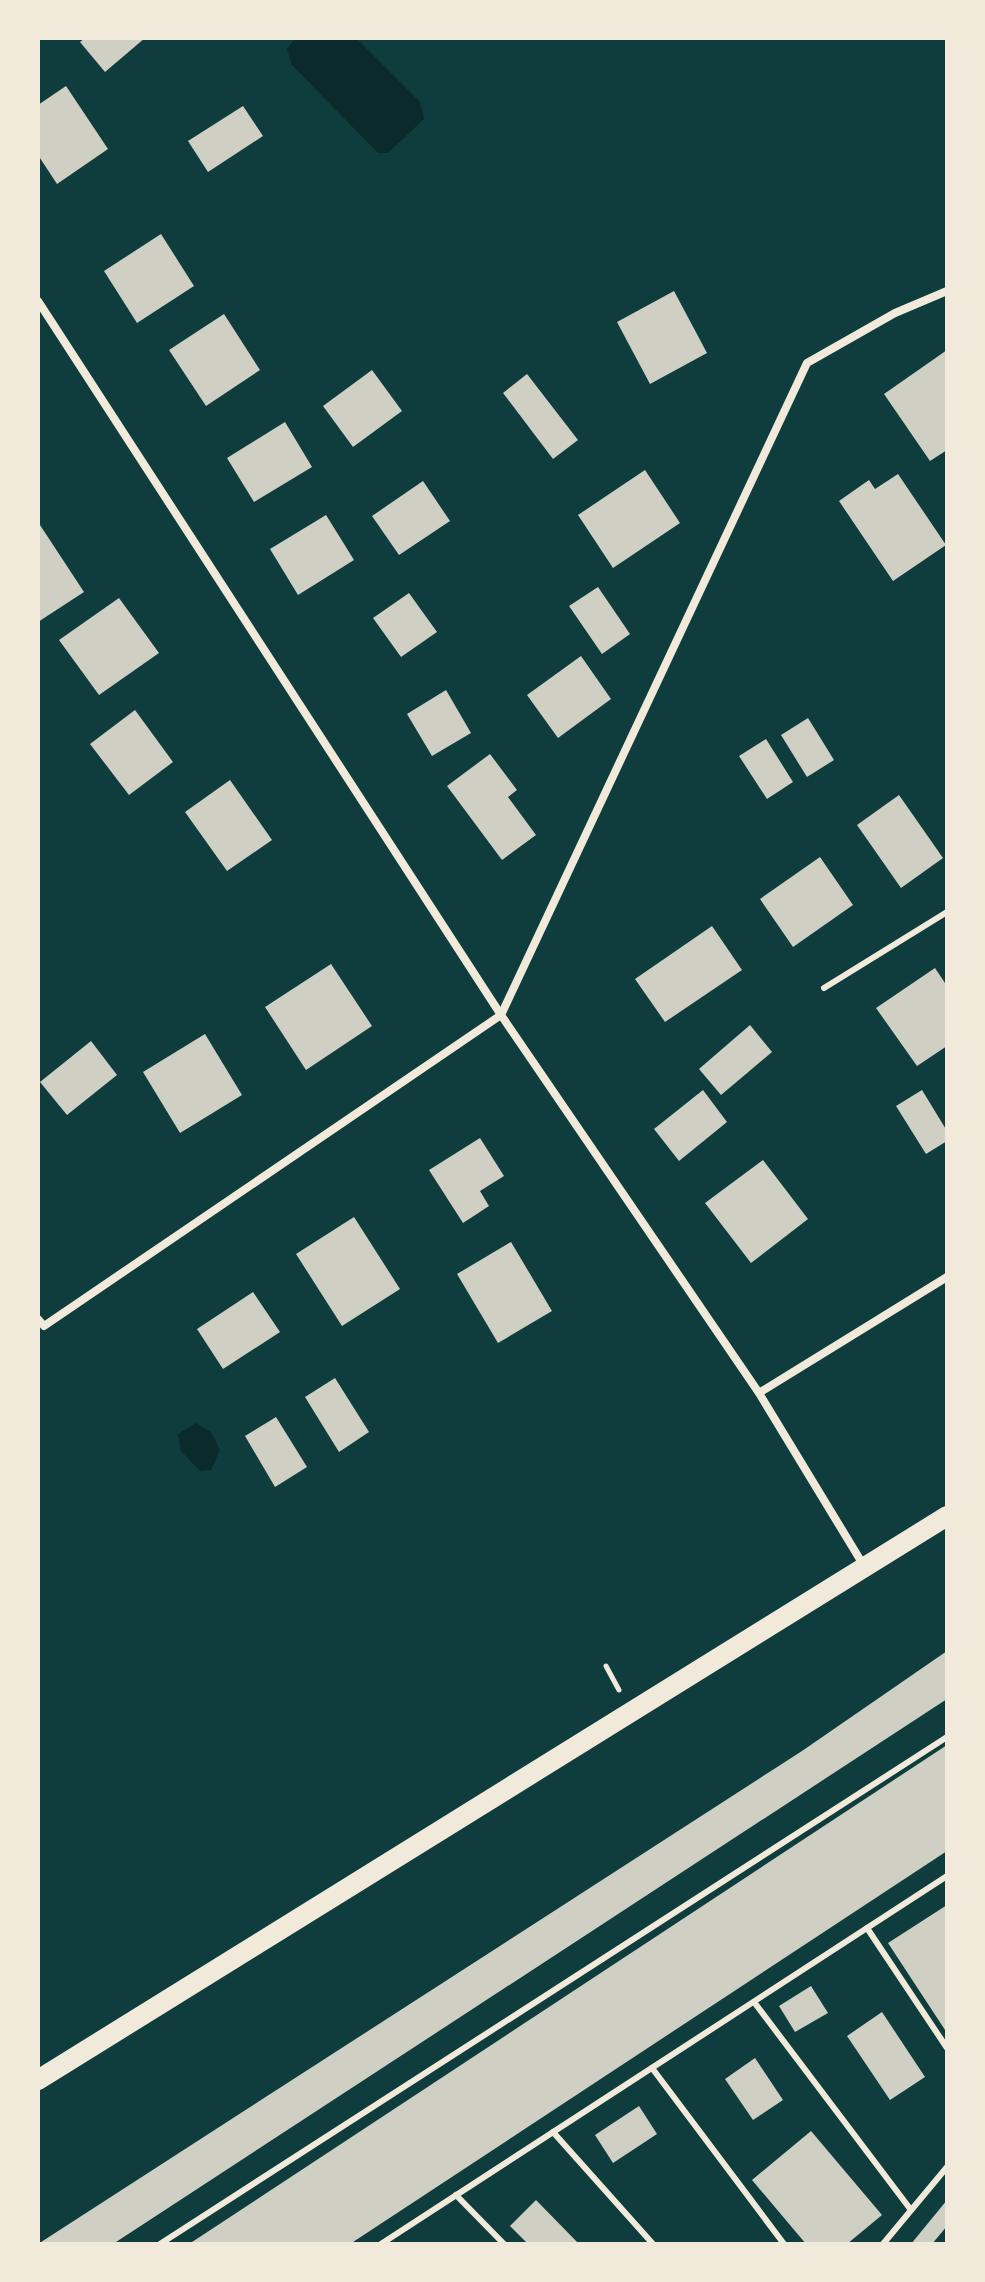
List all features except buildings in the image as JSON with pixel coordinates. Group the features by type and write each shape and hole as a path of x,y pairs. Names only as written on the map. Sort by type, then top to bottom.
{"main road":[{"path":"38,2080 947,1516"}],"street":[{"path":"41,1322 501,1015 807,363 895,313 947,291"},
{"path":"38,301 501,1015 759,1393 864,1567"},
{"path":"759,1393 947,1277"}],"lane":[{"path":"824,988 947,912"},
{"path":"160,2244 947,1737"},
{"path":"381,2244 947,1876"},
{"path":"867,1928 947,2048"},
{"path":"754,2002 911,2210"},
{"path":"652,2068 784,2244"},
{"path":"553,2132 653,2244"},
{"path":"883,2244 947,2167"},
{"path":"456,2195 504,2244"}],"water":[{"path":"296,38 356,38 420,102 424,119 388,153 378,153 292,65 287,49"},
{"path":"196,1423 211,1432 220,1450 211,1470 200,1471 181,1451 178,1434"}]}
